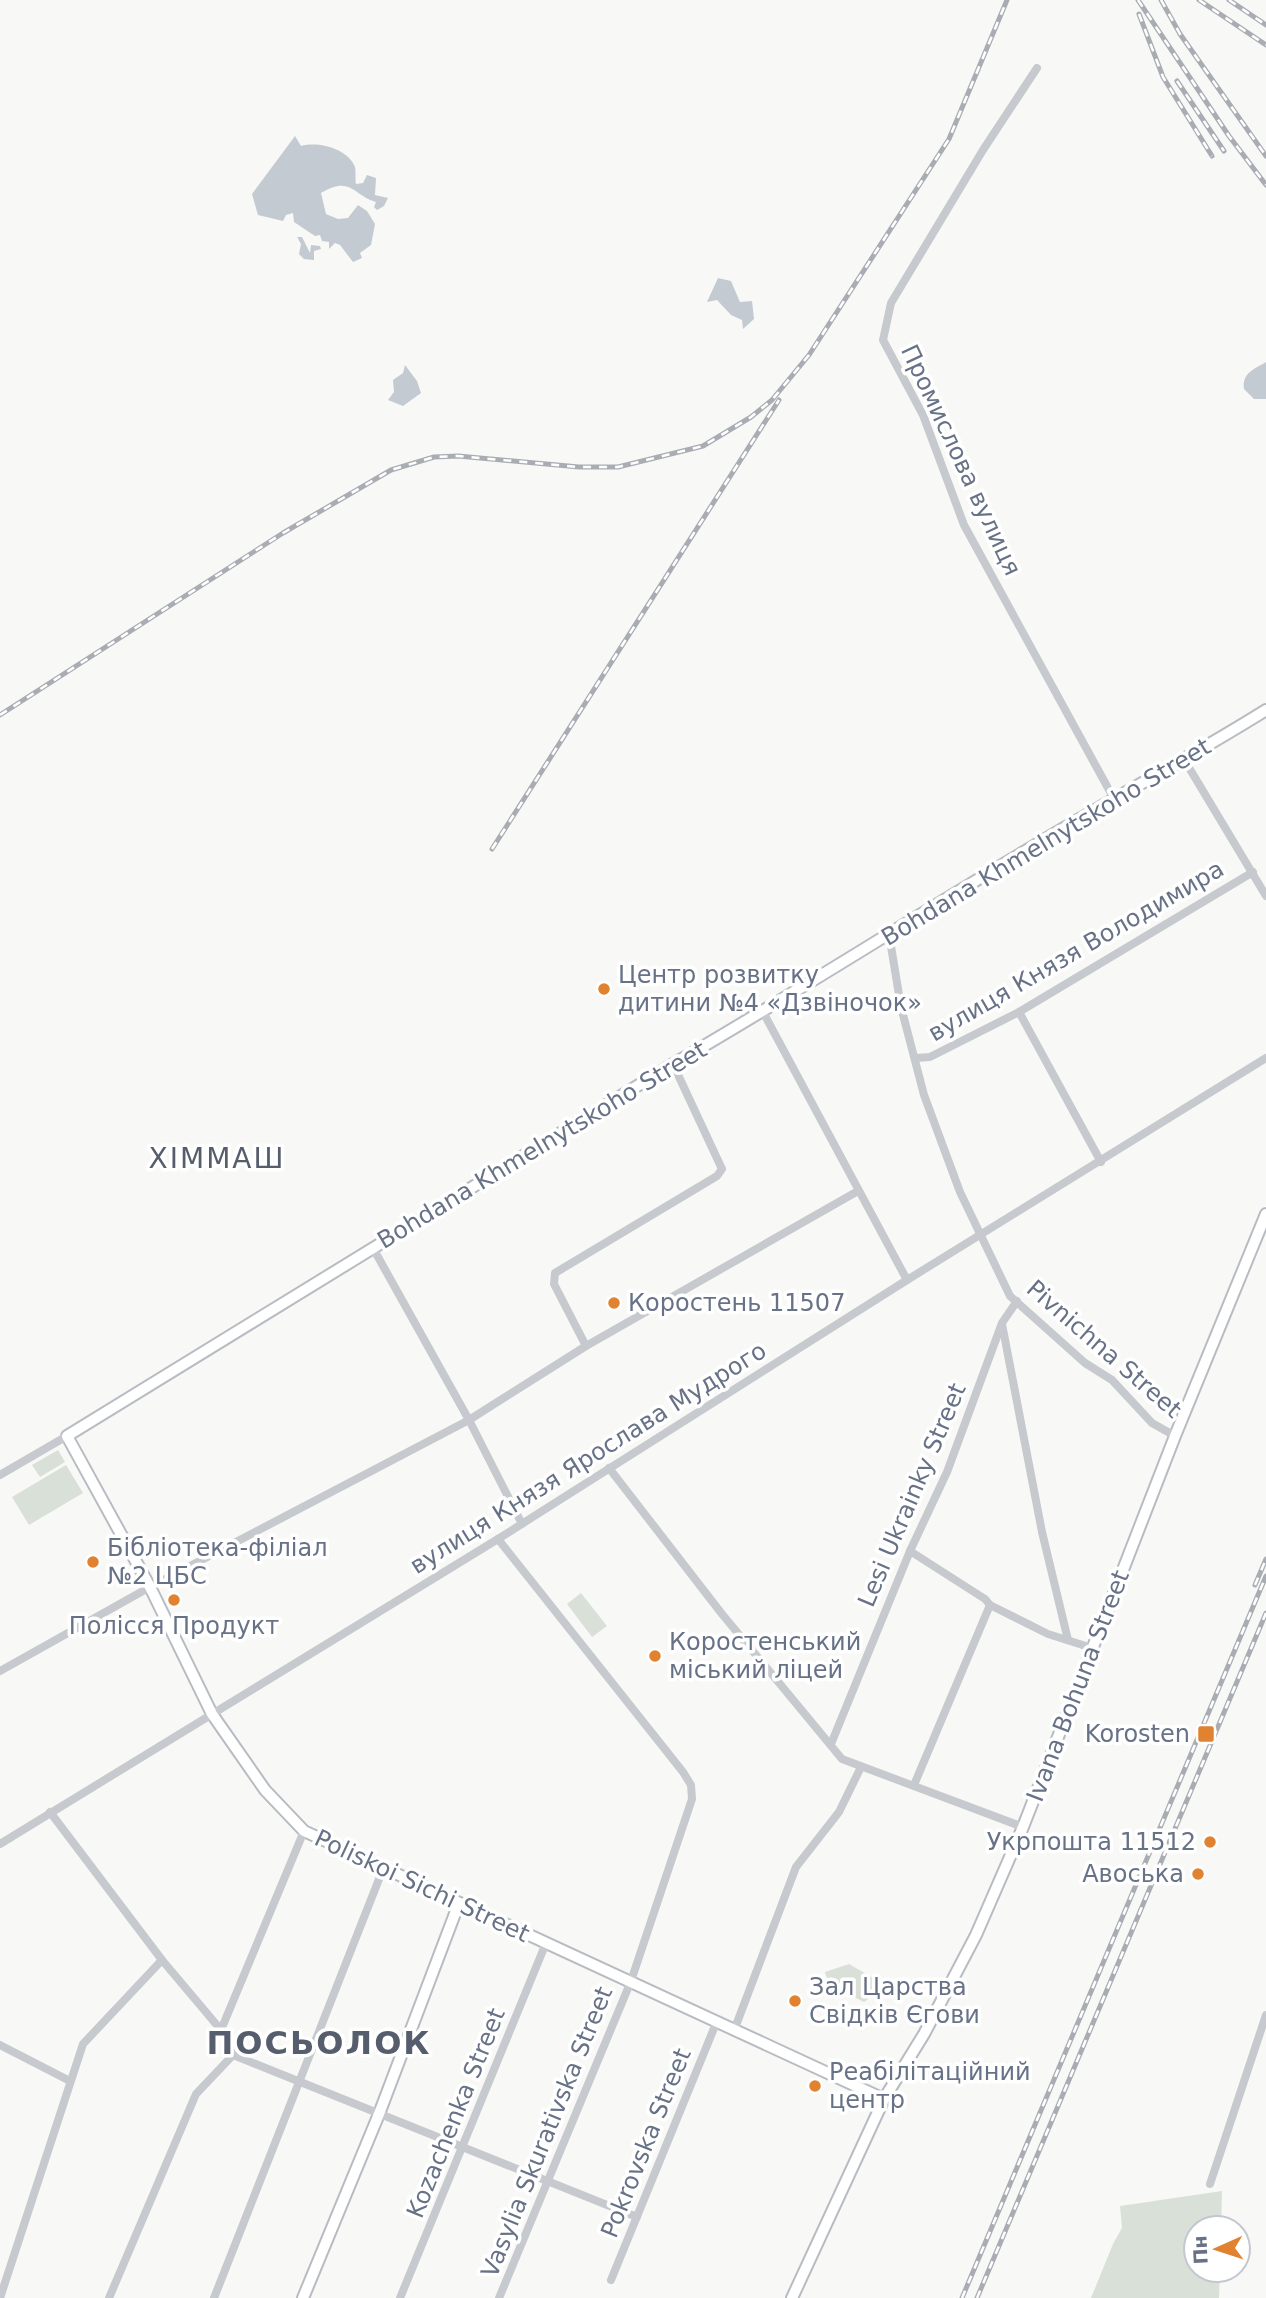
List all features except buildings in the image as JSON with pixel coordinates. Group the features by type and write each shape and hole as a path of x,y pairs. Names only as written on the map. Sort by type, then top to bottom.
{"street":[{"name":"Промислова вулиця","path":"1037,68 983,150 891,303 883,340 923,415 964,525 1114,799"},
{"name":"Bohdana Khmelnytskoho Street","path":"0,1475 673,1064 1114,799 1185,761 1266,709"},
{"path":"1185,761 1266,895"},
{"name":"вулиця Князя Володимира","path":"916,1058 930,1057 1019,1012 1253,872"},
{"name":"Pivnichna Street","path":"889,934 901,1007 924,1095 960,1192 1007,1289 1085,1363 1112,1380 1152,1423 1175,1436"},
{"path":"763,1012 907,1280"},
{"path":"1019,1012 1101,1163"},
{"name":"вулиця Князя Ярослава Мудрого","path":"0,1844 498,1539 907,1280 1266,1059"},
{"path":"586,1346 554,1284 555,1273 717,1176 722,1169 673,1064"},
{"path":"0,1671 150,1587 470,1420 586,1346 858,1191"},
{"name":"Ivana Bohuna Street","path":"792,2298 884,2099 924,2034 970,1946 1023,1827 1175,1436 1266,1214"},
{"path":"373,1248 470,1420 522,1524"},
{"name":"Lesi Ukrainky Street","path":"831,1744 911,1550 947,1472 1002,1323 1017,1301"},
{"path":"1002,1323 1042,1532 1068,1640"},
{"name":"Poliskoi Sichi Street","path":"67,1436 150,1587 212,1714 265,1790 304,1831 884,2099"},
{"path":"609,1468 722,1614 842,1759 1023,1827"},
{"name":"Vasylia Skurativska Street","path":"498,1539 691,1785 692,1800 631,1980 499,2298"},
{"path":"911,1550 990,1605 1092,1648"},
{"path":"914,1786 990,1605"},
{"path":"735,2028 796,1867 839,1812 861,1767"},
{"path":"50,1812 162,1959 221,2030 233,2055 637,2217"},
{"path":"221,2030 304,1831"},
{"path":"214,2298 383,1869"},
{"path":"303,2298 379,2114 459,1903"},
{"name":"Kozachenka Street","path":"400,2298 464,2148 546,1942"},
{"path":"8,2298 0,2297 68,2080 83,2044 162,1959"},
{"path":"1210,2184 1266,2015"},
{"name":"Pokrovska Street","path":"611,2280 717,2021"},
{"path":"0,2045 68,2080"},
{"path":"109,2298 196,2094 233,2055"}],"shaded area":[{"path":"295,136 301,146 324,146 346,155 355,167 356,184 363,183 367,175 376,178 375,195 388,198 384,206 377,210 374,207 376,202 345,186 321,193 326,214 338,219 348,218 358,205 367,211 375,224 371,245 360,253 362,258 353,262 340,245 335,243 329,249 329,242 322,241 320,235 315,236 294,222 293,213 286,215 283,221 258,215 252,194"},
{"path":"297,237 302,237 310,253 311,245 320,246 321,249 314,251 314,260 304,259 299,254 301,244"},
{"path":"718,278 731,281 740,302 752,301 754,319 743,329 742,320 731,315 717,300 707,302"},
{"path":"1266,362 1266,399 1254,399 1244,389 1245,379 1249,372"},
{"path":"405,365 417,381 421,393 403,406 388,400 394,392 393,380 403,373"},
{"path":"58,1450 65,1462 40,1477 32,1465"},
{"path":"66,1465 83,1493 29,1525 12,1497"},
{"path":"581,1593 607,1626 592,1637 567,1604"},
{"path":"849,1964 875,1979 876,1993 864,2002 840,1991 827,1978 825,1972"},
{"path":"1222,2191 1221,2214 1182,2214 1182,2284 1220,2284 1219,2298 1091,2298 1122,2228 1120,2206"}],"railway":[{"path":"0,715 283,533 391,470 434,457 458,456 579,467 618,467 703,446 751,417 772,400 809,355 949,139 1007,0"},
{"path":"1138,0 1229,136 1266,185"},
{"path":"1161,0 1180,34 1266,156"},
{"path":"1199,0 1266,45"},
{"path":"1229,0 1266,25"},
{"path":"1139,14 1163,77 1212,156"},
{"path":"1177,81 1224,151"},
{"path":"492,849 779,400"},
{"path":"1255,1585 1266,1559"},
{"path":"962,2298 1266,1576"},
{"path":"977,2298 1266,1613"}],"place":[{"name":"Центр розвитку дитини №4 «Дзвіночок»","path":"604,989"},
{"name":"Коростень 11507","path":"614,1303"},
{"name":"Бібліотека-філіал №2 ЦБС","path":"93,1562"},
{"name":"Полісся Продукт","path":"174,1600"},
{"name":"Коростенський міський ліцей","path":"655,1656"},
{"name":"Korosten","path":"1206,1734"},
{"name":"Укрпошта 11512","path":"1210,1842"},
{"name":"Авоська","path":"1198,1874"},
{"name":"Зал Царства Свідків Єгови","path":"795,2001"},
{"name":"Реабілітаційний центр","path":"815,2086"}],"district":[{"name":"ХІММАШ","path":"217,1158"},
{"name":"ПОСЬОЛОК","path":"319,2043"}]}
